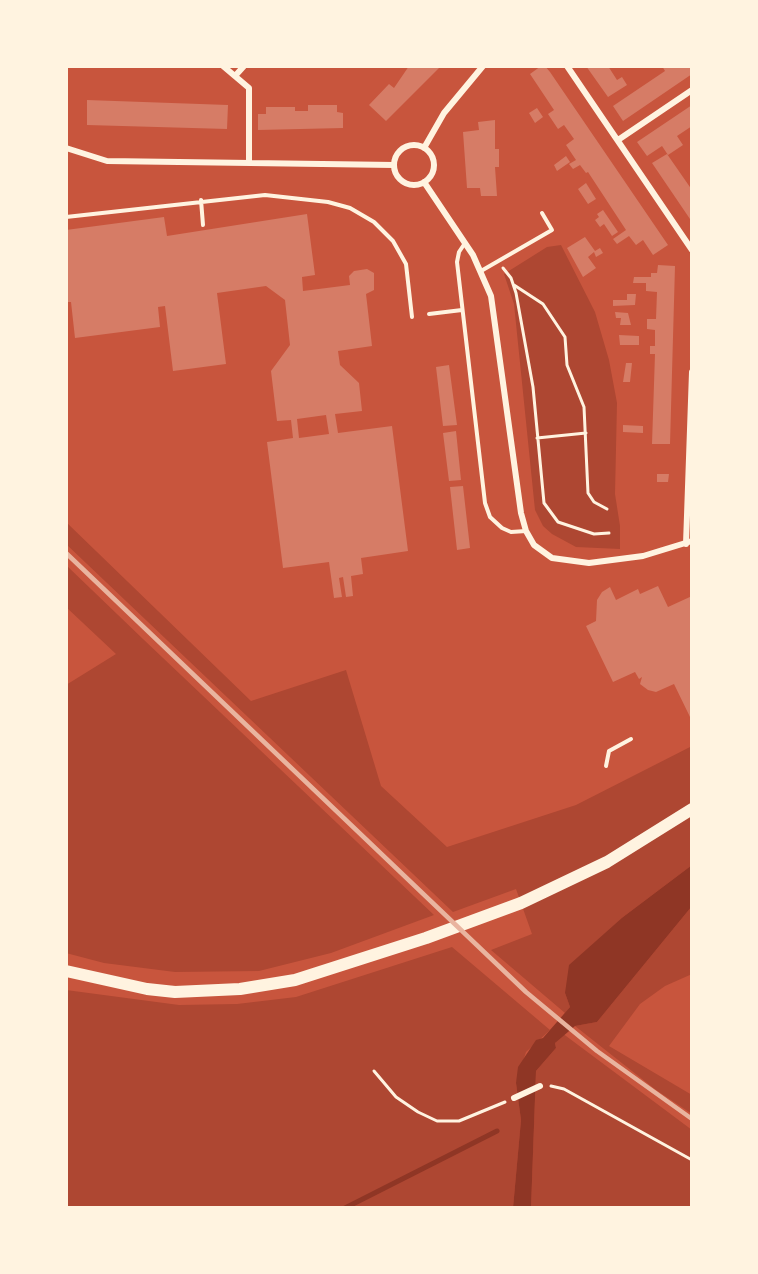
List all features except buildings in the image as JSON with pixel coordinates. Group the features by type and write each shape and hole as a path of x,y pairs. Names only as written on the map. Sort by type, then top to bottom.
{"highway":[{"path":"66,971 147,989 175,992 240,989 296,980 488,916 590,871 692,809"}],"street":[{"path":"223,66 249,88 249,162"},
{"path":"235,76 244,66"},
{"path":"424,147 444,113 483,66"},
{"path":"567,66 692,250"},
{"path":"618,140 692,90"},
{"path":"415,145 424,147 431,154 434,163 433,173 424,182 415,185 405,183 396,174 394,165 396,156 405,147 415,145"},
{"path":"66,148 106,161 394,165"},
{"path":"424,182 465,243 491,296 497,323 520,513 534,545 546,555 578,563 637,558 689,542 692,372"},
{"path":"514,1098 540,1086"}],"lane":[{"path":"66,217 201,200 265,195 328,202 350,208 374,222 393,241 406,264 412,317"},
{"path":"201,200 203,225"},
{"path":"481,272 552,230 542,213"},
{"path":"465,243 458,257 462,310 485,503 490,517 502,528 511,532 526,531"},
{"path":"429,314 462,310"},
{"path":"606,766 609,751 632,739"}],"path":[{"path":"498,262 513,284 543,304 565,337 567,365 584,407 588,493 594,502 607,508"},
{"path":"513,284 532,387 544,503 558,522 594,534 609,533"},
{"path":"537,438 586,433"},
{"path":"374,1071 396,1097 418,1112 437,1121 459,1121 514,1098"},
{"path":"540,1086 564,1089 692,1160"}],"shaded area":[{"path":"561,245 595,312 609,360 617,403 615,494 620,526 620,549 576,547 552,534 543,526 535,510 514,304 504,274 547,247"},
{"path":"66,522 251,701 346,670 381,786 447,847 576,805 692,746 692,865 623,917 565,993 570,1007 565,1013 491,950 532,934 516,889 453,912 66,544"},
{"path":"66,565 434,915 331,953 259,971 175,972 104,963 66,953 66,685 116,654 66,607"},
{"path":"692,865 692,906 597,1022 575,1026 555,1043 556,1048 536,1071 531,1208 513,1208 521,1120 516,1083 518,1067 536,1040 543,1038 570,1007 565,993 569,965 623,917"},
{"path":"692,906 692,974 665,986 640,1004 609,1046 692,1095 692,1114 656,1090 575,1026 597,1022"},
{"path":"452,947 550,1030 526,1052 516,1083 521,1120 513,1208 66,1208 66,990 179,1005 237,1004 296,997"},
{"path":"562,1033 692,1130 692,1208 531,1208 536,1071 556,1048 555,1043"}],"waterway":[{"path":"345,1208 497,1131"}],"railway":[{"path":"66,553 526,992 597,1051 692,1119"}]}
